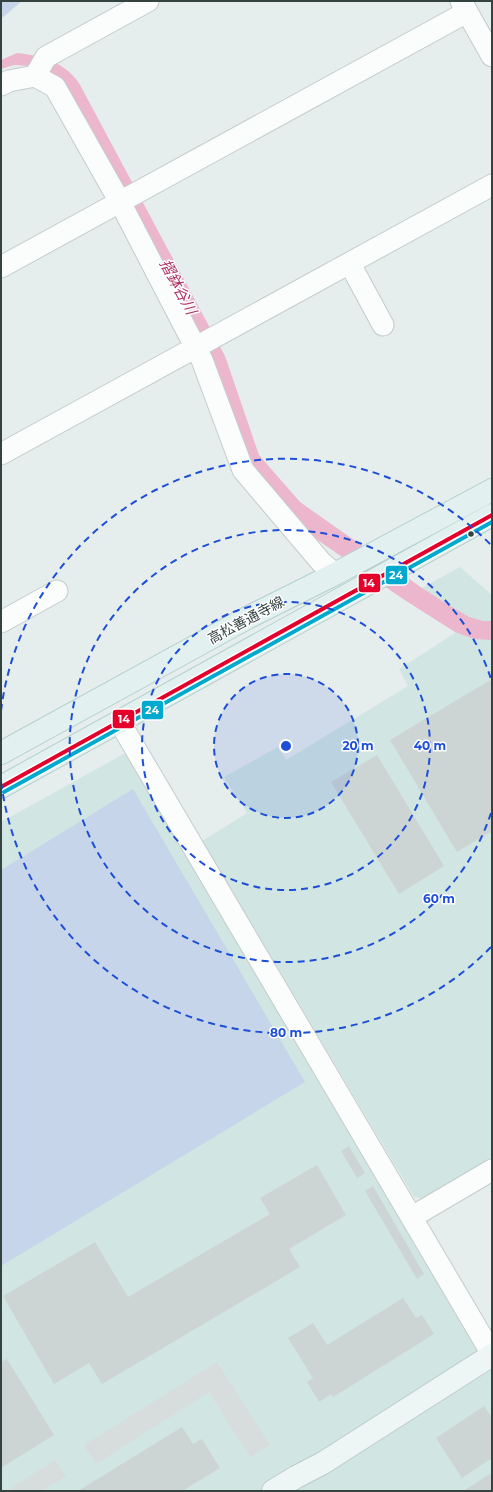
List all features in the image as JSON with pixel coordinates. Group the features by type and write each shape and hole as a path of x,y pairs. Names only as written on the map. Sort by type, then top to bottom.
{"main road":[{"name":"高松善通寺線","path":"1,753 247,618 335,574 492,490"},
{"name":"高松善通寺線","path":"1,786 492,515"}],"street":[{"path":"1,85 40,68 148,1"},
{"path":"1,267 127,198 464,6 492,56"},
{"path":"40,68 55,87 127,198 205,343 202,360 243,470 321,562 335,574"},
{"path":"1,454 492,185"},
{"path":"350,264 383,325"},
{"path":"1,622 57,591"},
{"path":"119,721 492,1354 323,1463 273,1491"},
{"path":"412,1217 492,1170"}],"shaded area":[{"path":"1,1 22,1 1,19"},
{"path":"460,567 492,595 492,1160 426,1199 414,1197 202,841 247,813 224,777 278,747 286,760 408,686 399,669 455,633 447,604 422,588"},
{"path":"129,751 492,1367 492,1491 1,1491 1,822"},
{"path":"133,789 305,1082 1,1266 1,870"},
{"path":"217,1362 270,1445 250,1457 209,1392 96,1464 84,1445"},
{"path":"55,1460 66,1476 42,1491 7,1491"}],"water":[{"name":"摺鉢谷川","path":"17,53 52,61 66,69 79,83 225,356 259,455 300,502 447,604 469,617 483,621 492,621 492,640 474,639 455,632 403,599 319,541 309,532 250,463 214,360 115,176 30,66 14,65 1,69 1,60"}],"building":[{"path":"492,679 492,831 457,852 390,740"},
{"path":"377,755 444,866 399,894 331,782"},
{"path":"349,1146 365,1173 357,1178 341,1151"},
{"path":"317,1165 346,1215 289,1249 300,1267 102,1384 89,1363 54,1384 3,1296 95,1242 128,1297 270,1214 260,1198"},
{"path":"373,1186 424,1274 417,1279 365,1191"},
{"path":"403,1298 416,1318 422,1315 434,1334 333,1397 331,1394 319,1402 307,1382 313,1378 288,1338 313,1323 327,1345"},
{"path":"7,1359 54,1435 1,1468 1,1362"},
{"path":"484,1406 492,1418 492,1458 462,1478 436,1438"},
{"path":"182,1427 193,1444 202,1439 220,1468 182,1491 78,1491"},
{"path":"490,1474 492,1478 492,1491 463,1491"}],"transit line":[{"name":"14","path":"1,787 492,515"},
{"name":"24","path":"4,792 492,522"}]}
